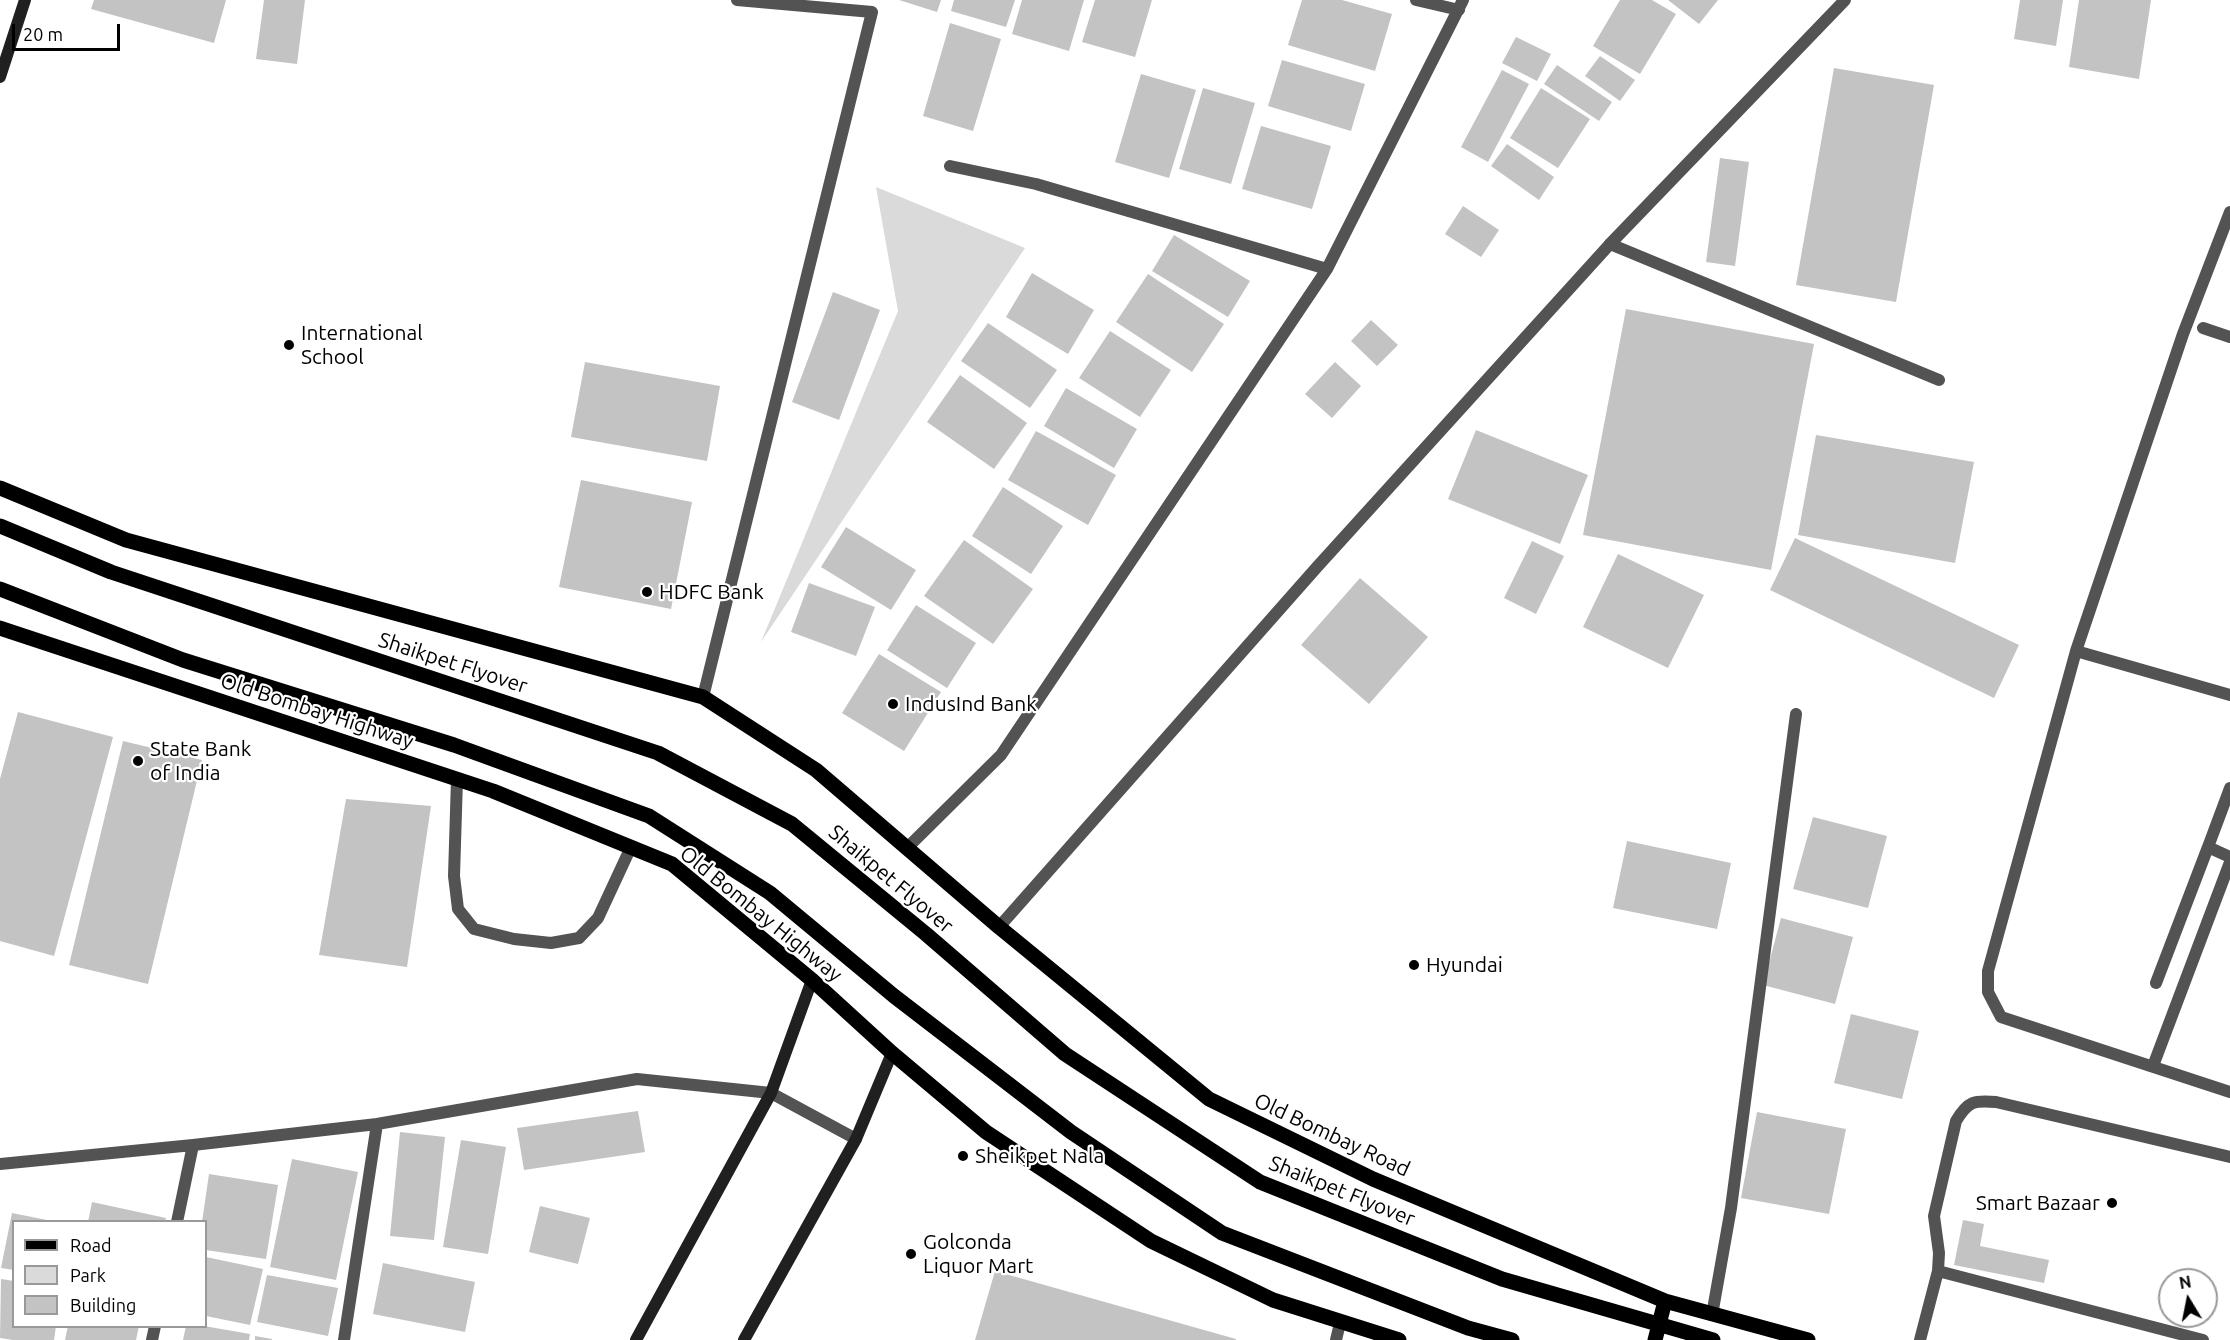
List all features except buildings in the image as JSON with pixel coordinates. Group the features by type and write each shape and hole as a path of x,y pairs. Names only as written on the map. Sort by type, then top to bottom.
{"main road":[{"path":"0,489 126,540 703,697 816,770 906,849"},
{"name":"Shaikpet Flyover","path":"0,526 111,572 658,753 792,824 926,934 1065,1054 1260,1182 1502,1279 1713,1340"},
{"path":"0,589 183,660 454,745 649,816 770,893 894,996 1071,1132 1222,1233 1468,1328 1512,1340"},
{"name":"Old Bombay Highway","path":"0,628 493,791 672,864 812,980 892,1053 986,1132 1151,1241 1273,1300 1370,1336 1398,1340"},
{"name":"Old Bombay Road","path":"906,849 1209,1100 1373,1179 1665,1301 1808,1340"},
{"path":"1654,1340 1665,1301"}],"street":[{"path":"0,77 25,0"},
{"path":"703,697 872,12 737,0"},
{"path":"906,849 1001,755 1327,269 1461,5 1416,0"},
{"path":"999,927 1317,567 1610,244 1845,0"},
{"path":"950,165 1036,184 1327,269"},
{"path":"2230,212 2183,334 2076,651 1988,971 1988,992 2001,1017 2230,1092"},
{"path":"1610,244 1939,380"},
{"path":"2203,328 2230,337"},
{"path":"2076,651 2230,695"},
{"path":"1712,1315 1733,1196 1796,714"},
{"path":"457,779 454,876 458,909 474,929 514,939 551,943 579,938 598,918 632,847"},
{"path":"2156,983 2230,788"},
{"path":"2208,847 2230,857"},
{"path":"2152,1066 2230,862"},
{"path":"636,1340 771,1093 812,980"},
{"path":"744,1340 856,1139 892,1053"},
{"path":"0,1164 377,1124 637,1079 771,1093 856,1139"},
{"path":"1920,1340 1938,1271 1940,1253 1934,1216 1936,1205 1956,1121 1964,1107 1977,1100 1996,1102 2230,1157"},
{"path":"344,1340 377,1124"},
{"path":"177,1220 193,1145"},
{"path":"1938,1271 2202,1340"},
{"path":"1336,1340 1340,1323"}],"green space":[{"path":"876,187 1025,248 761,642 898,311"}],"place":[{"name":"International School","path":"289,345"},
{"name":"HDFC Bank","path":"647,592"},
{"name":"IndusInd Bank","path":"893,704"},
{"name":"State Bank of India","path":"138,761"},
{"name":"Hyundai","path":"1414,965"},
{"name":"Sheikpet Nala","path":"963,1156"},
{"name":"Smart Bazaar","path":"2112,1203"},
{"name":"Golconda Liquor Mart","path":"911,1254"}]}
